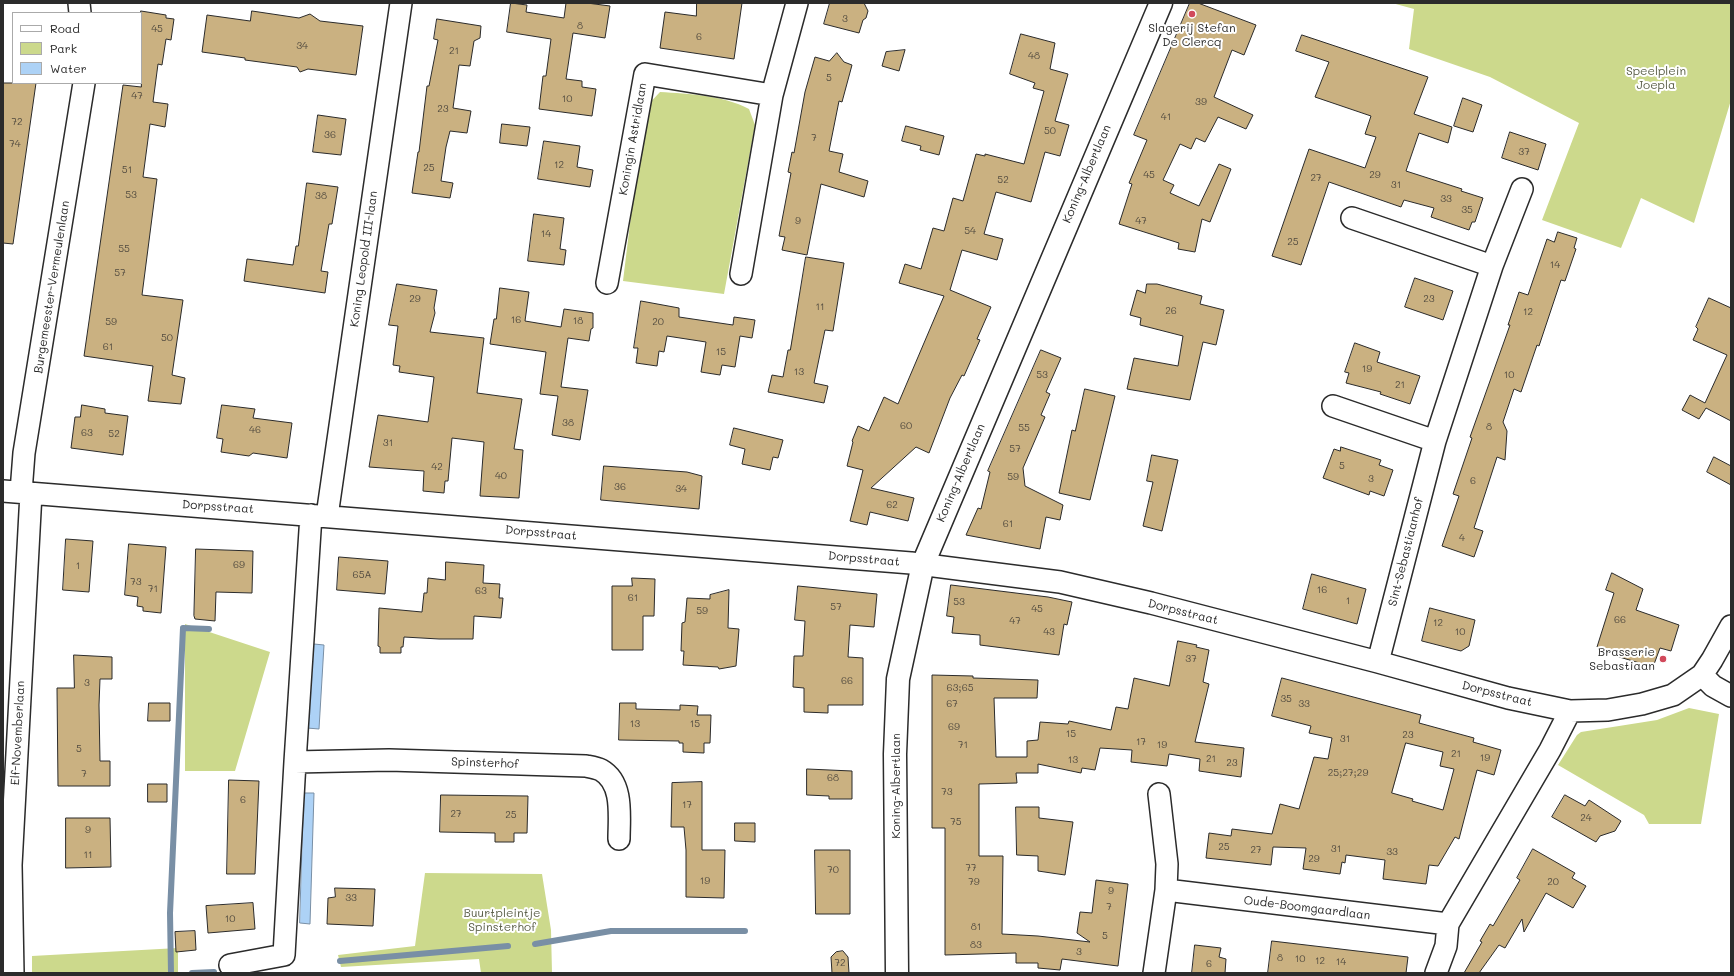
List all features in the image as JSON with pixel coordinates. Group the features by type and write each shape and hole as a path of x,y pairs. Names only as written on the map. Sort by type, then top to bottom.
{"street":[{"name":"Koning Leopold III-laan","path":"319,515 401,3"},
{"path":"741,274 772,95 797,3"},
{"name":"Koning-Albertlaan","path":"896,973 895,754 898,679 923,564 1161,3"},
{"name":"Koningin Astridlaan","path":"607,283 645,74 772,95"},
{"name":"Burgemeester-Vermeulenlaan","path":"18,492 84,84"},
{"name":"Sint-Sebastiaanhof","path":"1378,662 1435,441 1492,266 1522,189"},
{"path":"1352,218 1492,266"},
{"path":"1333,406 1435,441"},
{"name":"Dorpsstraat","path":"18,492 923,564 1060,582 1151,603 1378,662 1508,698 1570,711 1608,710 1642,704 1674,695 1702,675"},
{"name":"Elf-Novemberlaan","path":"13,973 11,865 18,492"},
{"path":"230,965 284,956 294,762 319,515"},
{"path":"1731,626 1702,675 1713,686 1731,696"},
{"path":"1436,973 1446,946 1448,924 1550,750 1570,711"},
{"name":"Spinsterhof","path":"294,762 389,760 586,766 600,770 610,777 615,786 619,801 619,839"},
{"path":"1154,973 1166,890 1167,864 1159,794"},
{"name":"Oude-Boomgaardlaan","path":"1166,890 1448,924"}],"green space":[{"name":"Speelplein Joepla","path":"1392,3 1731,3 1731,100 1694,223 1641,198 1621,248 1542,220 1579,123 1490,77 1409,49 1414,9"},
{"path":"660,92 706,96 739,104 749,109 755,125 724,294 623,281 644,109"},
{"path":"185,624 270,652 235,771 185,771"},
{"path":"1689,708 1719,714 1701,824 1649,824 1644,815 1558,765 1577,735 1581,732 1657,720"},
{"name":"Buurtpleintje Spinsterhof","path":"425,873 542,874 551,930 552,973 481,973 479,959 341,967 338,955 415,946"},
{"path":"178,948 178,973 32,973 32,956"}],"water":[{"path":"314,644 324,645 319,729 307,728"},
{"path":"304,793 314,793 310,924 300,923"}],"building":[{"path":"511,3 527,5 526,12 564,18 566,3 587,3 610,6 605,38 573,33 566,79 582,81 582,87 596,89 592,116 539,109 543,76 546,76 551,39 507,32"},
{"path":"697,3 742,3 734,59 660,48 665,12 696,16"},
{"path":"830,3 864,3 868,11 866,18 863,20 859,33 824,24"},
{"path":"1190,3 1198,3 1256,25 1244,55 1232,50 1214,97 1253,115 1246,129 1218,117 1205,142 1196,138 1191,149 1180,144 1163,180 1174,185 1170,193 1199,206 1219,164 1231,169 1210,222 1202,219 1195,252 1178,249 1179,243 1119,224 1132,184 1129,183 1147,140 1134,135"},
{"path":"252,11 299,18 310,14 320,21 363,26 356,75 308,69 300,72 297,67 202,52 207,15 250,21"},
{"path":"141,12 166,15 166,18 174,19 171,40 166,39 162,65 158,64 153,102 168,104 165,127 150,124 143,177 157,179 142,295 183,300 172,375 185,378 181,404 148,401 153,366 84,356 123,85 141,87 142,84"},
{"path":"437,19 481,26 480,38 474,41 470,66 459,65 453,108 471,111 467,133 450,131 446,147 441,181 453,183 450,198 412,193 419,152 427,86 429,86 438,40 434,39"},
{"path":"1021,34 1055,43 1050,69 1068,74 1055,121 1069,125 1060,156 1045,152 1031,202 996,192 984,234 1003,239 997,260 962,250 950,290 991,307 977,339 980,340 964,376 962,375 950,398 929,453 916,447 871,488 914,498 908,521 870,512 867,525 850,521 863,470 847,466 852,441 858,426 869,431 884,397 898,404 944,296 899,283 905,264 921,269 933,228 944,231 953,198 963,201 976,154 985,156 985,154 1024,164 1044,91 1033,88 1035,83 1010,74"},
{"path":"1302,35 1428,77 1414,114 1452,127 1448,143 1419,133 1406,171 1462,189 1461,191 1483,198 1475,222 1472,222 1469,230 1431,217 1434,208 1404,200 1401,207 1329,182 1301,265 1272,256 1309,149 1365,168 1376,137 1365,134 1371,116 1315,97 1329,62 1296,51"},
{"path":"905,50 899,71 882,66 886,52"},
{"path":"837,53 844,62 852,65 842,102 839,101 829,151 843,154 839,172 868,181 864,197 821,184 807,255 782,250 785,237 779,236 791,173 788,172 792,152 794,153 805,92 815,57 829,61"},
{"path":"3,83 36,84 13,244 3,243"},
{"path":"1463,98 1482,105 1473,132 1454,126"},
{"path":"318,115 346,119 341,155 313,152"},
{"path":"502,124 530,127 527,146 500,143"},
{"path":"906,126 944,136 939,155 920,150 921,146 902,141"},
{"path":"1510,132 1546,144 1538,170 1502,158"},
{"path":"544,141 580,146 577,167 593,170 590,187 538,179"},
{"path":"307,183 338,187 332,224 329,224 321,271 328,272 325,293 244,281 247,259 293,265 296,246 298,246"},
{"path":"534,214 564,218 560,249 566,250 564,265 528,261"},
{"path":"1558,232 1577,238 1574,248 1576,249 1565,281 1561,280 1539,346 1537,345 1521,392 1514,389 1503,422 1507,431 1505,460 1497,457 1474,528 1483,531 1474,557 1442,546 1459,496 1453,494 1472,438 1470,437 1510,325 1508,325 1519,292 1528,295 1547,239 1554,242"},
{"path":"806,257 844,263 833,331 825,330 814,383 828,386 824,403 768,392 772,375 783,377 788,350 790,350"},
{"path":"1415,278 1453,291 1443,320 1405,307"},
{"path":"397,284 437,290 434,308 435,313 430,332 484,338 477,393 522,399 514,449 523,450 519,498 480,496 484,442 452,438 448,481 445,481 444,493 423,491 424,471 369,467 378,415 428,422 434,377 399,372 400,366 393,365 398,326 389,325"},
{"path":"1147,284 1157,284 1202,296 1200,304 1224,310 1216,345 1203,342 1190,400 1127,389 1134,358 1178,366 1183,336 1140,325 1141,318 1130,315 1137,290 1145,293"},
{"path":"500,288 529,292 525,321 561,327 564,309 593,313 593,328 591,329 589,341 568,338 561,387 588,390 580,440 552,435 558,396 540,394 546,352 490,344 494,319 496,319"},
{"path":"1709,298 1731,308 1731,421 1706,408 1699,419 1682,410 1690,395 1705,403 1727,355 1693,340 1698,329 1696,327"},
{"path":"641,301 679,308 679,317 733,325 734,317 755,320 752,338 740,336 735,367 722,365 720,375 701,372 706,342 667,336 664,352 659,351 657,366 636,363 638,348 634,348"},
{"path":"1355,343 1380,352 1377,362 1420,376 1410,404 1380,394 1381,392 1346,383 1349,373 1345,372"},
{"path":"1041,350 1061,358 1046,392 1050,394 1041,415 1045,417 1023,468 1025,486 1063,505 1060,520 1046,517 1040,549 966,535 978,508 981,509 990,472 988,471"},
{"path":"1085,389 1115,396 1090,500 1059,493 1072,430 1075,431"},
{"path":"82,405 105,409 105,413 128,416 123,455 71,448 75,417 80,417"},
{"path":"222,405 255,409 253,418 292,423 287,458 253,453 249,456 221,452 223,439 217,438"},
{"path":"734,428 783,440 778,458 773,457 770,470 742,464 745,449 730,445"},
{"path":"1341,447 1381,460 1379,465 1393,470 1384,496 1370,491 1369,495 1323,478 1334,449 1340,451"},
{"path":"1152,455 1178,460 1162,531 1143,526 1153,482 1147,481"},
{"path":"1714,457 1731,466 1731,485 1707,472"},
{"path":"604,466 687,472 702,476 699,509 601,500"},
{"path":"66,539 93,541 89,592 63,590"},
{"path":"129,544 166,547 161,613 143,611 143,607 137,606 138,597 125,595"},
{"path":"196,549 253,551 252,593 216,592 215,621 195,619 194,616"},
{"path":"339,557 388,561 385,594 337,590"},
{"path":"446,562 484,565 483,583 500,584 499,598 503,598 501,618 474,616 473,639 404,637 401,653 380,653 380,647 378,646 379,608 422,612 424,593 427,593 428,578 445,580"},
{"path":"1612,573 1643,589 1636,610 1679,625 1671,651 1660,648 1653,667 1616,656 1617,655 1597,647 1614,593 1606,590"},
{"path":"1312,574 1366,589 1357,624 1303,609"},
{"path":"632,578 655,579 654,616 643,616 643,650 612,650 612,586 632,586"},
{"path":"951,585 1048,597 1072,602 1067,625 1064,624 1059,655 980,645 980,635 952,633 954,617 947,616"},
{"path":"798,586 877,594 874,627 850,625 848,657 863,658 863,705 828,705 828,713 804,712 804,688 793,687 794,656 803,656 805,621 795,620"},
{"path":"729,590 728,628 739,629 736,666 719,669 718,667 683,665 684,651 681,651 682,623 685,622 687,598 710,599 710,595"},
{"path":"1430,608 1475,620 1469,646 1461,651 1422,641"},
{"path":"1178,641 1197,645 1196,647 1209,650 1203,682 1209,684 1195,742 1244,748 1241,777 1199,771 1200,759 1169,754 1167,766 1131,762 1132,750 1100,748 1095,770 1082,768 1081,773 1038,764 1038,773 1016,773 1017,783 979,784 979,856 1003,856 1002,934 1038,936 1090,942 1077,933 1080,912 1092,913 1096,880 1128,884 1118,966 1062,959 1060,970 1038,968 1038,963 1016,963 1016,953 945,955 945,828 932,828 932,675 1038,680 1037,698 994,698 996,757 1027,757 1027,741 1038,740 1040,722 1068,724 1069,721 1111,730 1116,707 1128,709 1134,678 1169,686"},
{"path":"74,655 112,657 112,679 100,679 99,705 100,761 110,761 110,786 58,786 57,688 74,688"},
{"path":"1282,678 1421,715 1419,723 1474,738 1473,742 1501,750 1494,775 1477,770 1459,839 1455,837 1438,866 1429,865 1426,884 1383,879 1385,860 1346,855 1345,863 1342,862 1340,874 1303,869 1306,848 1273,847 1271,865 1206,858 1209,833 1231,836 1232,829 1272,834 1280,804 1299,809 1314,757 1328,759 1332,738 1309,733 1311,726 1272,716","holes":["1406,743 1443,752 1440,766 1454,769 1443,810 1412,801 1413,799 1392,793"]},
{"path":"149,703 170,703 170,721 148,721"},
{"path":"620,703 636,703 636,709 680,710 680,705 698,706 697,715 711,715 710,743 704,743 704,753 683,752 683,743 679,743 679,741 619,740"},
{"path":"807,769 852,771 852,799 829,799 829,796 807,795"},
{"path":"229,780 259,781 255,874 227,874"},
{"path":"702,782 702,850 725,850 724,898 686,897 686,850 684,827 671,827 672,783"},
{"path":"148,784 167,784 167,802 148,802"},
{"path":"441,795 528,796 527,833 514,833 514,842 495,842 495,833 440,832"},
{"path":"1565,795 1585,806 1589,800 1621,821 1615,831 1600,836 1596,842 1552,817"},
{"path":"1016,807 1039,807 1039,818 1073,822 1065,875 1038,871 1038,856 1017,855"},
{"path":"66,818 110,818 111,867 66,868"},
{"path":"735,823 755,823 755,842 735,841"},
{"path":"1533,849 1575,873 1572,878 1586,886 1573,908 1546,893 1524,932 1522,919 1505,948 1499,945 1479,973 1464,973 1482,942 1480,941 1490,924 1493,926 1520,880 1517,878"},
{"path":"815,850 850,850 850,914 816,914"},
{"path":"335,888 375,889 373,926 327,924 328,898 335,897"},
{"path":"253,903 255,929 208,933 206,906"},
{"path":"195,931 196,950 176,952 175,932"},
{"path":"1272,941 1408,957 1406,973 1268,973"},
{"path":"1195,945 1221,948 1219,957 1226,959 1225,973 1192,973"},
{"path":"843,951 848,957 849,973 832,973 831,957 836,952"}],"waterway":[{"path":"171,973 170,913 183,628 209,629"},
{"path":"535,944 611,931 745,931"},
{"path":"340,961 508,946"},
{"path":"192,973 214,972"}],"place":[{"name":"Slagerij Stefan De Clercq","path":"1192,14"},
{"name":"Brasserie Sebastiaan","path":"1663,659"}]}
